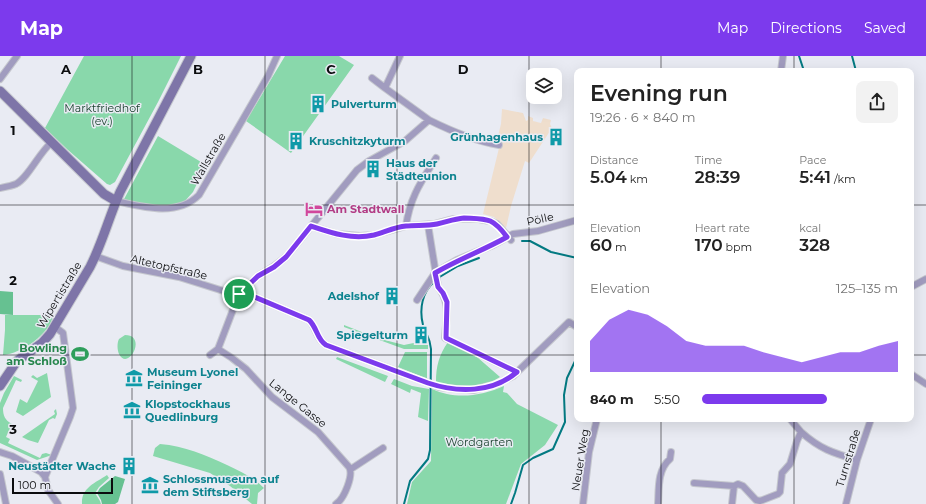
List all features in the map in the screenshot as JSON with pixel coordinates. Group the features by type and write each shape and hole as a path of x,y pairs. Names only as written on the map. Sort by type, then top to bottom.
{"main road":[{"name":"Wipertistraße","path":"0,386 14,363 46,340 55,327 95,256 116,201 191,56"},
{"path":"0,91 104,194 116,201"}],"street":[{"path":"0,79 17,56"},
{"name":"Wallstraße","path":"116,201 163,209 179,207 193,201 199,195 268,76 277,56"},
{"path":"385,88 400,56"},
{"path":"781,68 783,56"},
{"path":"372,78 429,120 451,131 484,142 499,145"},
{"path":"210,355 218,349 239,294 258,276 274,267 286,257 357,170 405,141 429,120"},
{"path":"0,188 16,184 22,180 45,148 51,143"},
{"path":"406,226 408,211 415,190 436,158"},
{"path":"311,226 337,234 354,236 374,235 406,226 438,224 454,219 483,219 497,224 509,238"},
{"name":"Pölle","path":"436,277 457,260 518,233 544,230 574,221"},
{"path":"428,225 438,287 443,293 447,302 446,338 517,372"},
{"name":"Altetopfstraße","path":"95,256 123,266 179,278 230,293 250,295 309,320 314,326 322,342 326,345 431,384 462,390 478,389 503,381 517,372 569,322 574,326"},
{"path":"417,300 436,277"},
{"path":"914,286 925,281"},
{"path":"44,477 73,408 63,333 55,327"},
{"name":"Lange Gasse","path":"218,349 237,361 272,397 318,432 351,469"},
{"path":"914,376 926,384"},
{"name":"Neuer Weg","path":"583,504 590,452 596,422"},
{"path":"793,422 801,432 814,443 837,454 857,460"},
{"name":"Turnstraße","path":"846,504 857,460 870,422"},
{"path":"694,483 734,486 738,484 743,486 756,500 760,501 778,494 780,492 782,472 790,464 801,432"},
{"path":"336,504 342,499 350,479 351,469 383,448"},
{"path":"0,452 34,468 42,474 48,490 58,504"},
{"path":"658,504 660,476 666,462 670,459 671,452"},
{"path":"0,474 5,501"},
{"path":"732,504 734,486"}],"shaded area":[{"path":"502,109 523,113 526,121 528,120 528,116 533,118 533,121 541,123 543,118 551,120 550,124 552,128 529,163 525,161 506,228 494,217 483,214 499,148 497,140 501,124"}],"green space":[{"name":"Marktfriedhof (ev.)","path":"84,56 181,56 115,182 110,185 68,150 45,128"},
{"path":"285,56 339,56 354,65 291,153 246,121"},
{"path":"158,136 206,165 193,192 184,202 169,206 147,206 123,201"},
{"path":"0,291 13,292 13,315 0,314"},
{"path":"5,315 53,315 47,329 34,341 18,351 3,355"},
{"path":"344,325 377,338 404,345 428,340 428,349 404,349 344,327"},
{"path":"125,335 132,337 135,340 136,346 131,356 127,359 123,358 119,354 118,348 119,339"},
{"path":"448,342 477,357 500,377 485,384 468,387 444,385 436,382 442,351"},
{"path":"405,352 427,352 427,379 398,367"},
{"path":"337,357 388,376 385,382 336,359"},
{"path":"47,373 51,397 23,416 16,412 20,399 27,403 38,381 31,377 33,375 37,378"},
{"path":"14,376 22,380 21,382 16,380 3,408 5,418 12,424 6,437 10,439 8,443 40,458 42,454 46,453 52,455 37,460 0,443 0,403"},
{"path":"394,379 412,386 429,389 428,421 418,417 421,393 411,389 410,393 391,384"},
{"name":"Wordgarten","path":"504,386 503,392 507,393 517,404 558,425 545,445 521,464 506,504 407,504 412,482 431,461 432,389 450,395 459,396 487,392"},
{"path":"56,409 57,414 55,419 53,418 49,420 38,443 22,437 55,414 54,411"},
{"path":"160,444 203,454 242,472 264,488 258,493 257,504 252,504 230,486 210,473 153,456 155,448"},
{"path":"107,475 109,478 95,493 101,504 82,504 82,498 86,490"},
{"path":"115,476 125,479 118,502 115,504 102,504 97,493 100,488"}],"waterway":[{"path":"799,56 803,68"},
{"path":"852,56 855,68"},
{"path":"522,241 530,241 551,252 574,257"},
{"path":"438,278 458,266 479,258"},
{"path":"404,504 410,481 428,459 430,450 431,349 429,339 423,325 421,313 424,296 435,281"},
{"path":"511,504 523,465 533,458 553,449 565,422 564,395 567,378 574,363"}],"place":[{"name":"Pulverturm","path":"318,104"},
{"name":"Grünhagenhaus","path":"556,137"},
{"name":"Kruschitzkyturm","path":"296,141"},
{"name":"Haus der Städteunion","path":"373,169"},
{"name":"Am Stadtwall","path":"314,209"},
{"name":"Adelshof","path":"392,296"},
{"name":"Spiegelturm","path":"421,335"},
{"name":"Bowling am Schloß","path":"80,354"},
{"name":"Museum Lyonel Feininger","path":"134,378"},
{"name":"Klopstockhaus Quedlinburg","path":"132,410"},
{"name":"Neustädter Wache","path":"129,466"},
{"name":"Schlossmuseum auf dem Stiftsberg","path":"150,485"}],"route":[{"path":"464,218 490,221 497,224 507,237 493,245 457,260 435,273 438,287 443,293 447,302 446,338 517,372 503,381 478,389 462,390 439,387 326,345 320,340 314,326 309,320 250,295 239,294 250,282 266,270 281,262 311,226 337,234 360,236 374,235 406,226 438,224 454,219 464,218"}]}
